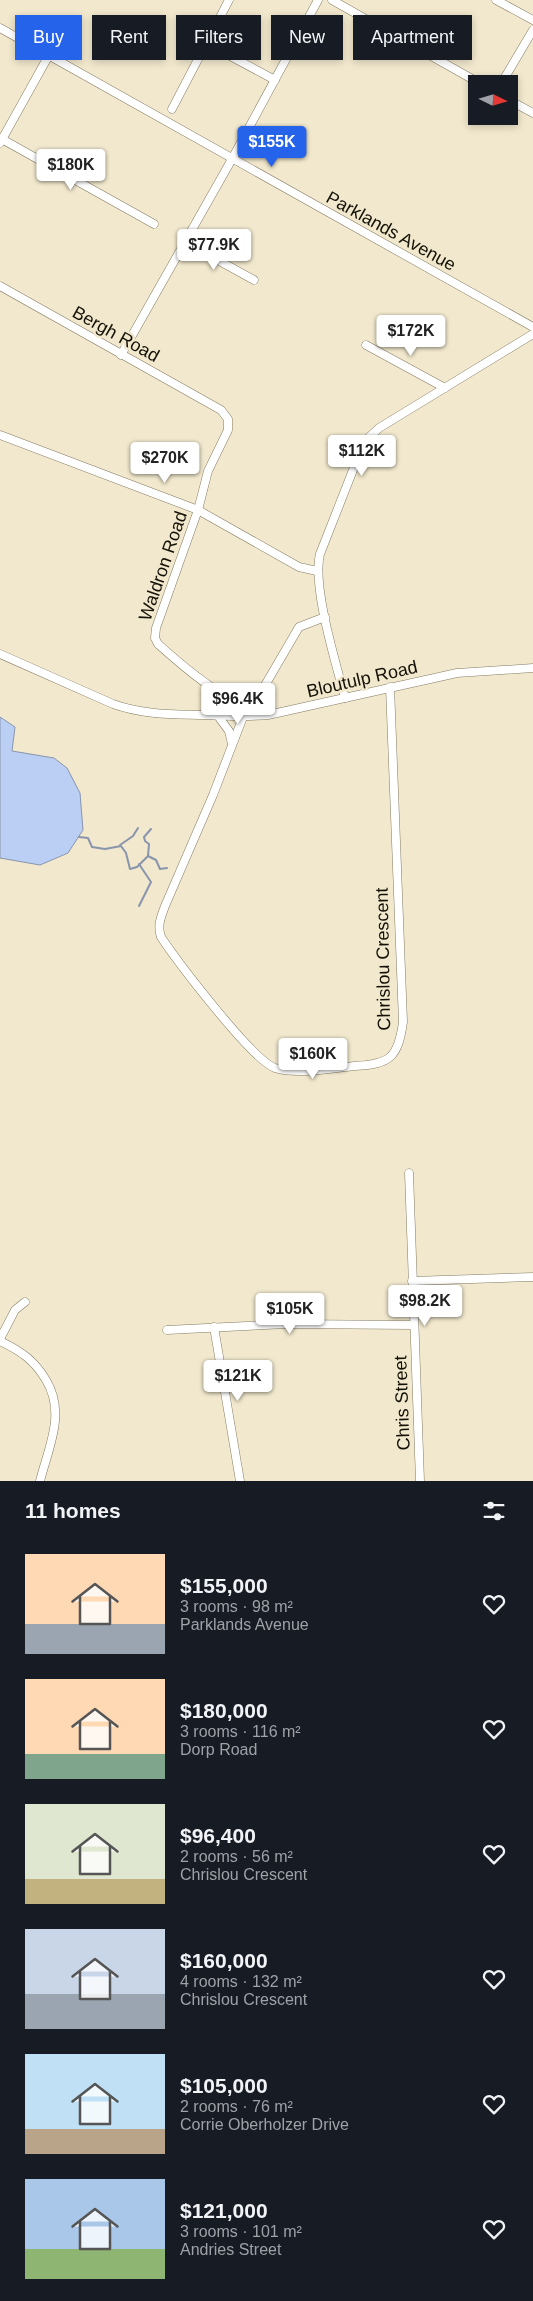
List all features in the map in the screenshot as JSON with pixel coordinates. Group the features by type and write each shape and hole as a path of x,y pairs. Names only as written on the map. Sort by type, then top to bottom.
{"street":[{"path":"221,15 229,0"},
{"path":"121,355 276,80 318,0"},
{"path":"332,0 468,77"},
{"path":"496,0 533,20"},
{"name":"Parklands Avenue","path":"0,28 15,36"},
{"path":"506,75 533,30"},
{"path":"46,60 1,140 154,224"},
{"name":"Parklands Avenue","path":"58,60 533,327"},
{"path":"172,108 197,60"},
{"path":"238,60 276,80"},
{"path":"518,105 533,113"},
{"path":"185,242 254,280"},
{"name":"Bergh Road","path":"0,286 218,408"},
{"path":"345,698 325,617 317,571 320,554 367,438 533,334"},
{"path":"366,345 445,388"},
{"name":"Waldron Road","path":"218,408 227,416 228,430 211,464 198,510 156,628 155,638 158,644 202,680 238,702 248,704 255,702 296,631 303,624 325,617"},
{"path":"0,435 198,510 299,567 317,571"},
{"name":"Bloutulp Road","path":"0,654 131,710 167,715 243,717 268,715 457,673 533,668"},
{"name":"Chrislou Crescent","path":"243,717 159,921 161,937 190,977 231,1026 263,1060 274,1068 301,1070 382,1063 396,1051 403,1022 390,688"},
{"path":"218,716 229,731 232,746"},
{"name":"Chris Street","path":"409,1173 420,1481"},
{"path":"412,1281 533,1277"},
{"path":"25,1302 15,1310 0,1340 23,1352 31,1359 54,1393 57,1407 56,1423 40,1481"},
{"path":"167,1330 286,1324 414,1325"},
{"path":"214,1327 240,1481"}],"water":[{"path":"0,717 15,727 12,751 54,758 67,768 80,793 83,830 68,853 40,865 0,858"}],"waterway":[{"path":"120,845 133,836 138,828"},
{"path":"148,856 149,844 145,841 144,837 151,829"},
{"path":"79,837 88,838 92,847 105,849 121,846 126,853 130,869 137,867 148,856 156,860 160,869 167,868"},
{"path":"139,864 151,882 139,906"}]}
